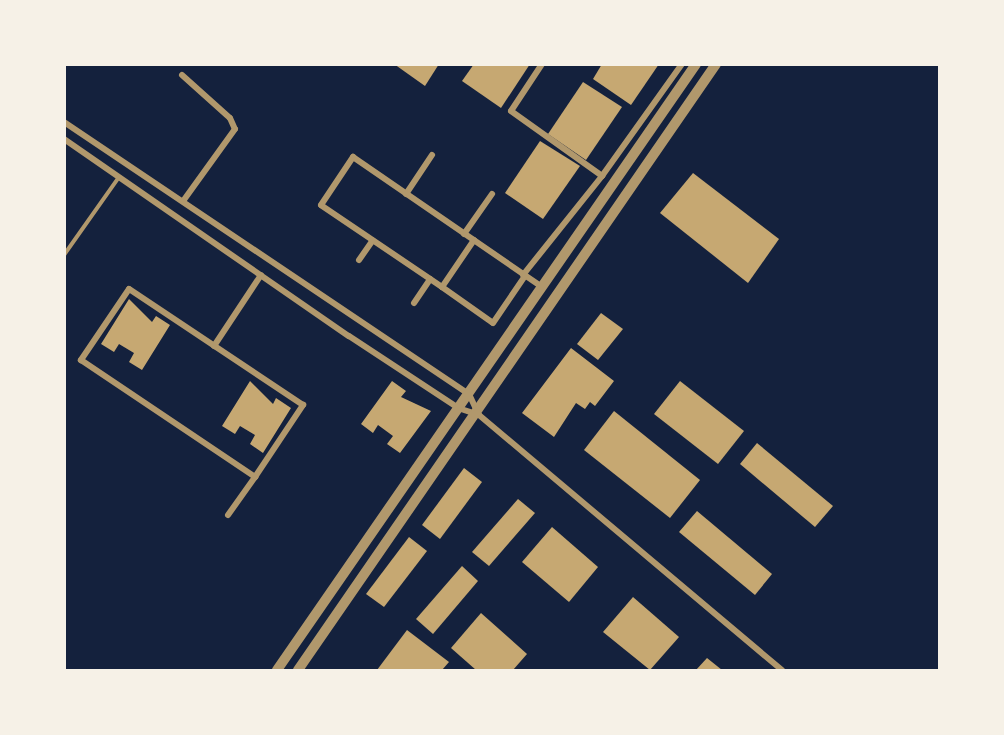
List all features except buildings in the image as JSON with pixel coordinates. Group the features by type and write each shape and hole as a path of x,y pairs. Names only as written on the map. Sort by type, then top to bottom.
{"street":[{"path":"542,64 511,111 602,176"},
{"path":"542,287 524,276 353,157 321,205 493,323 524,276 602,176 682,64"},
{"path":"277,670 696,64"},
{"path":"302,669 479,415 716,64"},
{"path":"182,75 230,118 235,129 183,201"},
{"path":"64,122 469,394 479,415"},
{"path":"64,139 458,408 479,415 782,670"},
{"path":"406,194 432,155"},
{"path":"464,234 492,194"},
{"path":"359,260 373,240"},
{"path":"442,287 474,240"},
{"path":"214,346 261,275"},
{"path":"414,303 430,279"},
{"path":"228,515 255,477 303,405 129,289 81,360 255,477"}],"lane":[{"path":"64,255 119,176"}]}
